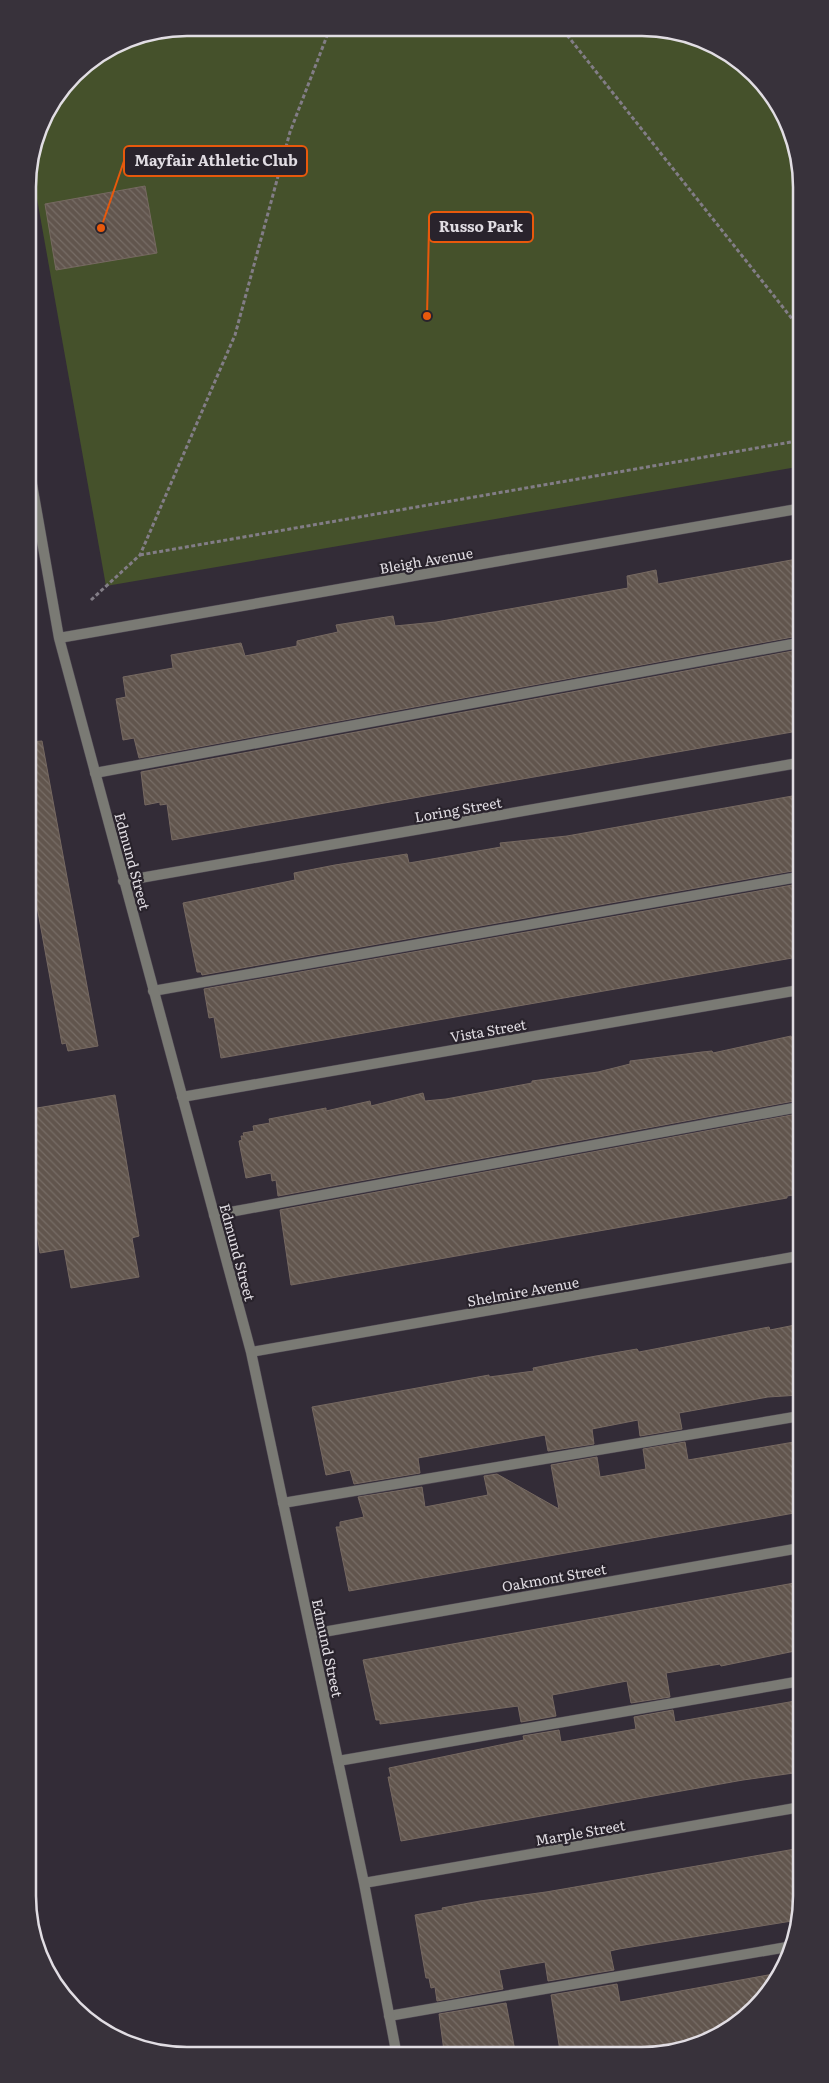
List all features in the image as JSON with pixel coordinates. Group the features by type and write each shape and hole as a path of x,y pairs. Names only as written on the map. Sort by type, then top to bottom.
{"street":[{"name":"Bleigh Avenue","path":"59,638 793,510"},
{"name":"Edmund Street","path":"37,511 59,638 251,1352 364,1883 395,2047"},
{"path":"95,773 793,644"},
{"name":"Loring Street","path":"124,881 793,764"},
{"path":"153,991 793,878"},
{"name":"Vista Street","path":"182,1097 793,991"},
{"path":"214,1214 792,1108"},
{"name":"Shelmire Avenue","path":"251,1352 792,1257"},
{"path":"283,1503 792,1417"},
{"name":"Oakmont Street","path":"312,1634 792,1549"},
{"path":"338,1761 792,1681"},
{"name":"Marple Street","path":"364,1883 792,1809"},
{"path":"389,2016 783,1948"}],"path":[{"path":"91,600 140,555 235,335 290,132 327,36"},
{"path":"568,36 793,320"},
{"path":"140,555 793,442"}],"green space":[{"path":"188,36 641,36 681,41 699,48 734,68 761,95 772,112 788,148 793,188 793,468 106,586 37,199 37,178 41,148 48,130 68,95 95,68 121,52 139,44 148,41"}],"building":[{"path":"145,186 157,253 56,270 45,204"},
{"path":"793,560 793,637 139,758 134,738 123,740 116,699 126,697 123,677 173,668 171,655 241,643 245,656 297,646 297,641 338,632 336,625 393,616 395,626 436,622 628,588 627,576 656,570 658,584"},
{"path":"793,651 793,732 172,840 167,804 160,805 160,802 145,805 141,772"},
{"path":"37,741 42,741 98,1046 68,1051 66,1043 62,1044 37,904"},
{"path":"793,796 793,871 202,975 201,972 197,972 183,903 295,880 294,873 335,865 407,854 409,863 501,847 500,843 567,836"},
{"path":"793,885 793,958 221,1058 214,1017 209,1018 204,989"},
{"path":"791,1036 792,1101 278,1196 276,1180 272,1181 271,1173 246,1178 239,1141 242,1140 241,1136 244,1136 243,1133 254,1131 253,1126 270,1123 269,1119 326,1108 326,1111 370,1101 371,1106 423,1093 425,1101 446,1099 532,1083 532,1081 598,1072 630,1064 630,1061 712,1051 713,1053"},
{"path":"115,1095 139,1236 132,1238 139,1277 71,1288 64,1249 40,1253 36,1230 36,1108"},
{"path":"792,1115 792,1195 787,1196 787,1198 291,1285 280,1210"},
{"path":"792,1326 792,1395 768,1397 679,1413 682,1429 640,1436 638,1420 592,1429 594,1444 548,1451 545,1435 418,1458 420,1473 354,1484 350,1470 326,1475 312,1407 489,1375 489,1377 534,1371 533,1368 637,1349 639,1352 769,1327 770,1330"},
{"path":"685,1442 688,1460 792,1442 792,1513 349,1591 336,1527 340,1527 340,1522 364,1517 358,1497 422,1487 425,1507 488,1495 484,1476 497,1474 559,1509 551,1465 597,1457 600,1477 646,1469 643,1449"},
{"path":"792,1583 792,1652 721,1666 720,1664 666,1673 670,1697 631,1703 627,1681 552,1695 556,1716 521,1722 518,1706 380,1724 380,1720 376,1720 363,1660"},
{"path":"792,1702 792,1773 743,1780 401,1841 388,1777 391,1777 389,1768 524,1740 523,1736 559,1730 561,1742 636,1729 634,1717 673,1710 675,1722"},
{"path":"792,1850 790,1921 610,1951 614,1970 548,1981 545,1962 499,1970 503,1989 437,2001 435,1987 431,1988 429,1978 426,1978 415,1915 480,1901 546,1892"},
{"path":"770,1975 761,1988 734,2015 708,2031 690,2039 681,2042 641,2047 559,2047 551,1995 617,1984 620,2002"},
{"path":"506,2003 514,2047 443,2047 439,2014"}],"place":[{"name":"Mayfair Athletic Club","path":"101,228"},
{"name":"Russo Park","path":"427,316"}]}
